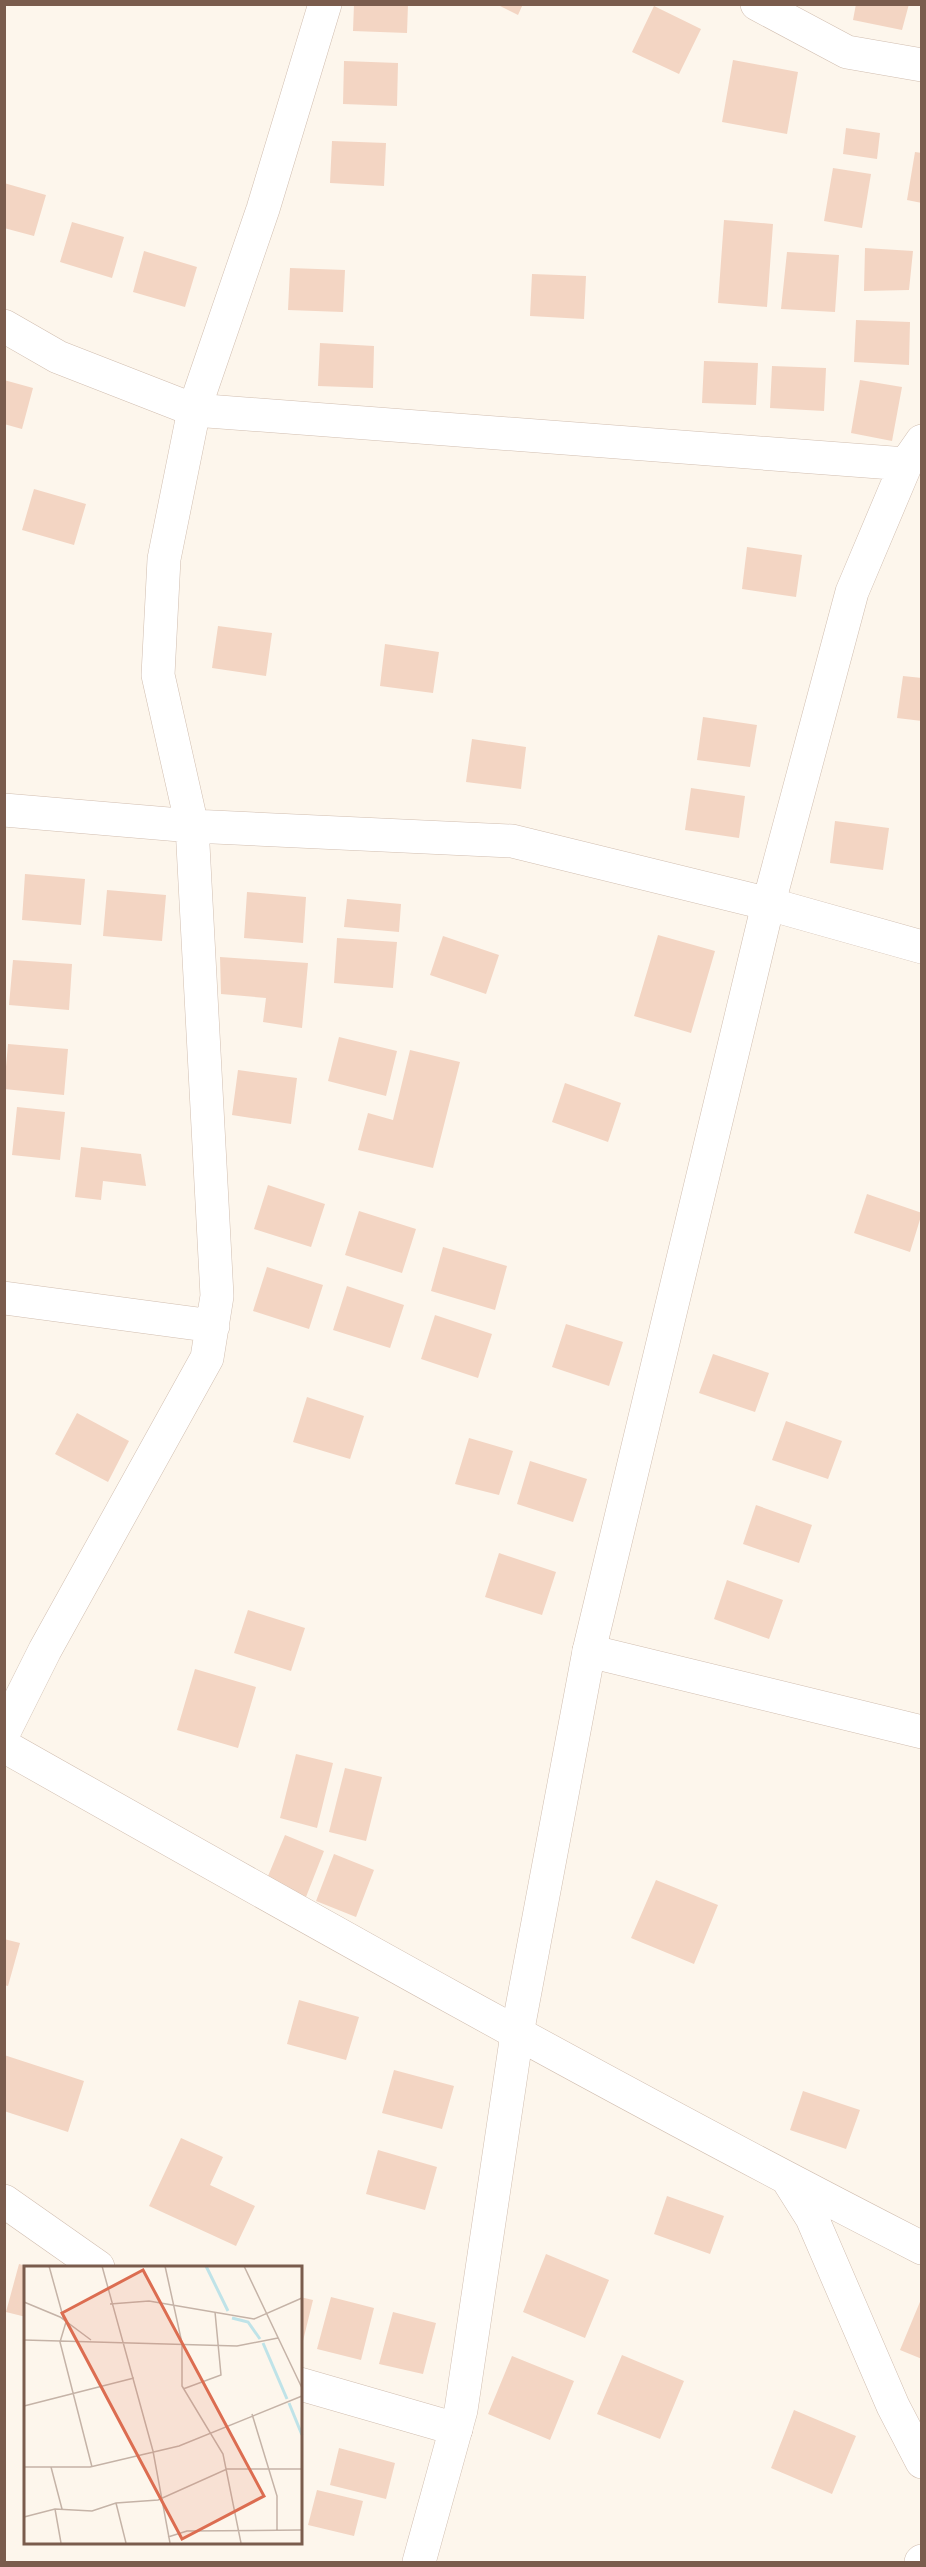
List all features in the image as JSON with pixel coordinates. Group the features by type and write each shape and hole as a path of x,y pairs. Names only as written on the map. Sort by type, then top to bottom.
{"street":[{"path":"4,1732 45,1650 207,1358 213,1326 217,1296 192,826 158,675 164,559 194,410 263,209 325,4"},
{"path":"757,4 847,52 921,64"},
{"path":"4,326 58,357 194,410 916,457 852,592 768,904 589,1652 517,2034 461,2410 419,2562"},
{"path":"4,810 192,826 512,842 768,904 921,947"},
{"path":"4,1298 213,1326"},
{"path":"589,1652 921,1732"},
{"path":"4,1746 517,2034 921,2248"},
{"path":"787,2179 812,2218 893,2406 921,2463"},
{"path":"4,2201 97,2266"},
{"path":"302,2385 456,2429"}],"building":[{"path":"354,4 408,4 407,33 353,31"},
{"path":"496,4 523,4 518,15"},
{"path":"856,4 909,4 902,30 853,20"},
{"path":"654,6 701,29 679,74 632,52"},
{"path":"733,60 798,72 787,134 722,122"},
{"path":"344,61 398,63 397,106 343,104"},
{"path":"846,128 880,133 877,159 843,154"},
{"path":"332,141 386,143 384,186 330,183"},
{"path":"915,152 922,153 922,203 907,200"},
{"path":"833,168 871,174 862,228 824,221"},
{"path":"4,183 46,195 34,236 4,228"},
{"path":"724,220 773,224 767,307 718,303"},
{"path":"72,222 124,237 112,278 60,262"},
{"path":"865,248 913,251 909,290 864,291"},
{"path":"144,251 197,267 185,307 133,292"},
{"path":"787,252 839,255 835,312 781,309"},
{"path":"290,268 345,270 343,312 288,310"},
{"path":"532,274 586,276 584,319 530,316"},
{"path":"856,320 910,322 909,365 854,362"},
{"path":"320,343 374,346 373,388 318,386"},
{"path":"704,361 758,363 756,405 702,403"},
{"path":"772,366 826,368 824,411 770,408"},
{"path":"4,380 33,388 22,429 4,424"},
{"path":"860,380 902,387 892,441 851,433"},
{"path":"34,489 86,504 74,545 22,530"},
{"path":"747,547 802,555 796,597 742,589"},
{"path":"218,626 272,633 266,676 212,668"},
{"path":"385,644 439,652 433,693 380,686"},
{"path":"903,676 922,678 922,721 897,718"},
{"path":"703,717 757,725 750,767 697,760"},
{"path":"472,739 526,747 521,789 466,782"},
{"path":"691,788 745,796 739,838 685,830"},
{"path":"835,821 889,828 883,870 830,863"},
{"path":"25,874 85,879 81,925 22,920"},
{"path":"107,890 166,895 162,941 103,936"},
{"path":"247,892 306,897 303,943 244,938"},
{"path":"347,899 401,904 399,932 344,927"},
{"path":"658,935 715,951 691,1033 634,1016"},
{"path":"443,936 499,955 486,994 430,975"},
{"path":"337,938 397,942 393,988 334,983"},
{"path":"220,957 308,963 302,1028 263,1022 266,998 221,994"},
{"path":"13,960 72,964 69,1010 9,1005"},
{"path":"339,1037 397,1051 386,1096 328,1081"},
{"path":"8,1044 68,1049 64,1095 4,1089"},
{"path":"410,1050 460,1062 433,1168 358,1150 368,1113 393,1120"},
{"path":"238,1070 297,1078 291,1124 232,1115"},
{"path":"565,1083 621,1103 608,1142 552,1122"},
{"path":"17,1107 65,1112 60,1160 12,1155"},
{"path":"81,1147 141,1154 146,1186 103,1181 101,1200 75,1197"},
{"path":"268,1185 325,1204 311,1247 254,1229"},
{"path":"867,1194 922,1213 910,1252 854,1233"},
{"path":"359,1211 416,1229 402,1273 345,1255"},
{"path":"443,1247 507,1266 495,1310 431,1291"},
{"path":"267,1267 323,1285 309,1329 253,1311"},
{"path":"347,1286 404,1305 390,1348 333,1330"},
{"path":"435,1315 492,1334 478,1378 421,1359"},
{"path":"566,1324 623,1342 609,1386 552,1367"},
{"path":"713,1354 769,1373 755,1412 699,1393"},
{"path":"307,1397 364,1416 350,1459 293,1442"},
{"path":"77,1413 129,1441 108,1482 55,1454"},
{"path":"786,1421 842,1441 828,1479 772,1460"},
{"path":"469,1438 513,1451 499,1495 455,1484"},
{"path":"530,1461 587,1479 573,1522 517,1504"},
{"path":"756,1505 812,1525 799,1563 743,1544"},
{"path":"499,1553 556,1572 542,1615 485,1597"},
{"path":"727,1580 783,1600 769,1639 714,1619"},
{"path":"248,1610 305,1628 291,1671 234,1653"},
{"path":"195,1669 256,1687 238,1748 177,1730"},
{"path":"296,1754 333,1763 317,1828 280,1818"},
{"path":"345,1768 382,1777 366,1841 329,1832"},
{"path":"285,1835 324,1851 306,1897 266,1881"},
{"path":"334,1854 374,1870 356,1917 316,1901"},
{"path":"656,1880 718,1905 694,1964 631,1938"},
{"path":"4,1939 20,1943 8,1986 4,1985"},
{"path":"299,2000 359,2017 346,2060 287,2044"},
{"path":"4,2055 84,2081 68,2132 4,2111"},
{"path":"394,2070 454,2086 442,2129 382,2113"},
{"path":"803,2091 860,2110 846,2149 790,2130"},
{"path":"181,2138 223,2157 210,2185 255,2206 236,2246 149,2206"},
{"path":"378,2150 437,2167 425,2210 366,2194"},
{"path":"667,2196 724,2216 710,2254 654,2234"},
{"path":"546,2254 609,2280 585,2338 523,2312"},
{"path":"19,2264 26,2266 24,2266 24,2316 6,2312"},
{"path":"302,2297 313,2300 302,2345"},
{"path":"331,2297 374,2308 361,2360 317,2349"},
{"path":"922,2297 922,2359 900,2350"},
{"path":"393,2312 436,2323 423,2374 379,2364"},
{"path":"622,2355 684,2381 660,2439 597,2414"},
{"path":"512,2356 574,2381 550,2440 488,2414"},
{"path":"794,2410 856,2436 832,2494 771,2468"},
{"path":"339,2448 395,2463 386,2499 330,2485"},
{"path":"317,2490 363,2501 354,2536 308,2525"}]}
